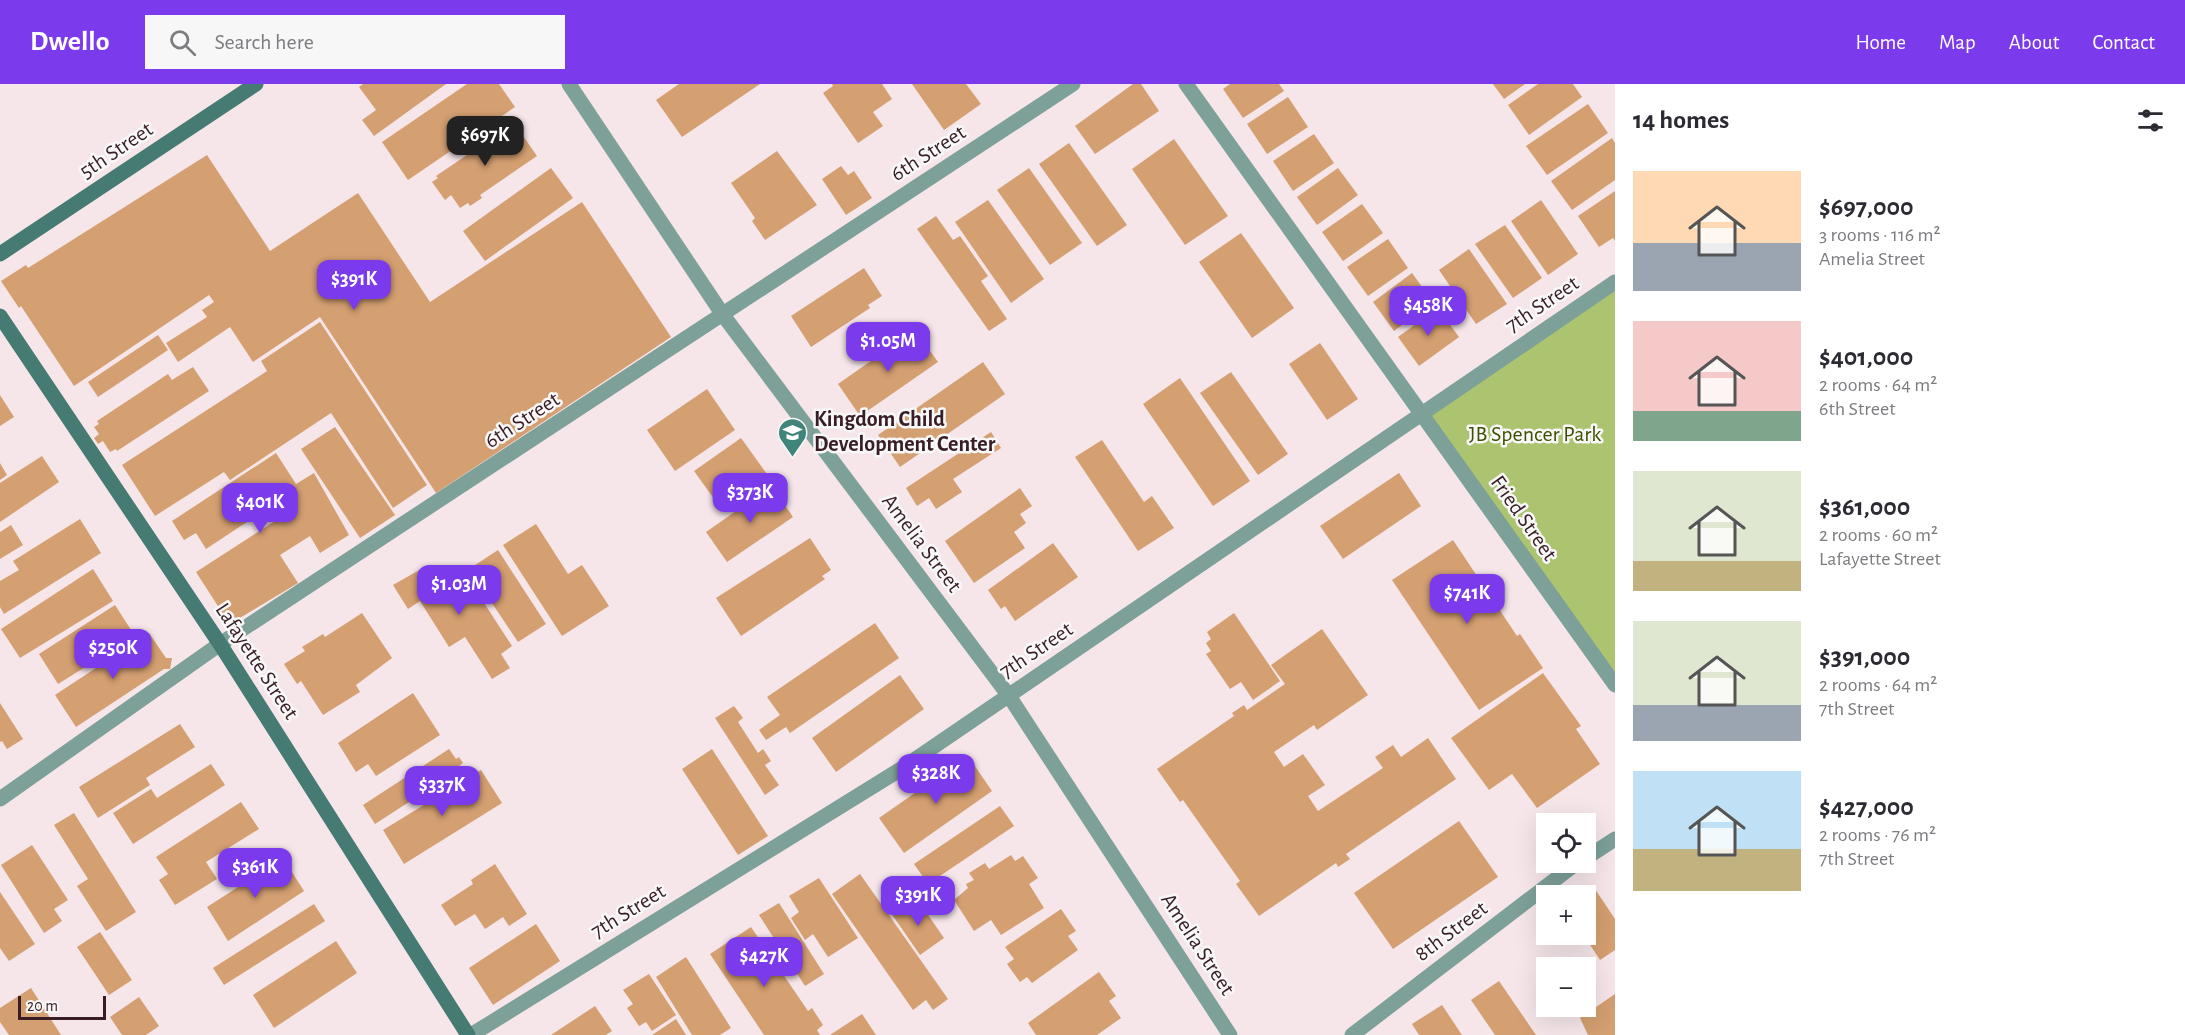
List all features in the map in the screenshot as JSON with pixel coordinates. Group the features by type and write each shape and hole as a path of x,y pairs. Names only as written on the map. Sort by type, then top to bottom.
{"main road":[{"name":"5th Street","path":"0,254 256,84"},
{"name":"Lafayette Street","path":"0,316 220,645 470,1035"}],"street":[{"name":"Amelia Street","path":"569,84 723,315 1009,696 1230,1035"},
{"name":"6th Street","path":"0,799 220,645 1073,84"},
{"name":"Fried Street","path":"1186,84 1615,685"},
{"name":"7th Street","path":"470,1035 901,769 1615,282"},
{"path":"1596,851 1615,839"},
{"name":"8th Street","path":"1352,1035 1564,873"}],"green space":[{"name":"JB Spencer Park","path":"1615,282 1615,685 1422,413"}],"building":[{"path":"363,84 446,84 374,136 362,120 376,110 359,87"},
{"path":"467,84 499,84 515,107 408,180 382,142"},
{"path":"679,84 760,84 682,137 656,100"},
{"path":"832,84 882,84 892,99 873,112 883,126 858,143 823,93 833,86"},
{"path":"912,84 966,84 981,104 944,130"},
{"path":"1133,84 1141,84 1159,111 1095,154 1075,126"},
{"path":"1230,84 1279,84 1284,91 1243,118 1223,89"},
{"path":"1493,84 1525,84 1504,99"},
{"path":"1538,84 1573,84 1582,97 1529,135 1508,105"},
{"path":"1288,97 1308,127 1267,154 1247,124"},
{"path":"1588,104 1608,133 1547,175 1526,146"},
{"path":"514,123 537,156 480,195 482,198 470,206 468,203 460,208 451,195 445,200 432,182 438,178 436,176"},
{"path":"1314,134 1334,163 1293,191 1273,161"},
{"path":"1612,138 1615,143 1615,180 1572,210 1551,181"},
{"path":"1174,139 1228,216 1185,245 1132,169"},
{"path":"1069,143 1127,225 1097,246 1039,164"},
{"path":"777,151 817,205 765,240 752,221 755,218 731,183"},
{"path":"207,155 270,251 358,193 430,302 582,202 671,337 436,493 320,317 253,362 230,327 178,362 166,343 207,317 202,310 214,302 209,295 74,386 21,306 19,308 1,281 26,265 28,268"},
{"path":"841,166 848,175 854,171 872,198 846,215 822,179"},
{"path":"551,168 573,198 485,261 463,231"},
{"path":"1029,168 1082,243 1050,265 997,190"},
{"path":"1338,168 1358,195 1317,225 1297,197"},
{"path":"1615,191 1615,241 1613,238 1599,247 1578,216"},
{"path":"988,200 1044,279 1011,303 955,222"},
{"path":"1541,200 1578,254 1548,275 1511,221"},
{"path":"1362,204 1383,233 1343,261 1322,232"},
{"path":"936,216 953,240 960,236 988,276 981,281 1007,319 989,331 917,229"},
{"path":"1505,225 1542,278 1513,298 1475,244"},
{"path":"1241,233 1294,308 1252,338 1199,262"},
{"path":"1388,239 1408,268 1368,296 1347,267"},
{"path":"1469,249 1507,304 1476,324 1439,270"},
{"path":"864,268 882,296 868,305 870,308 811,347 791,316"},
{"path":"1412,273 1433,302 1394,331 1373,302"},
{"path":"1438,308 1459,337 1419,366 1398,337"},
{"path":"320,322 427,485 393,508 331,413 230,480 224,472 155,516 122,465 267,371 261,361"},
{"path":"915,330 938,362 860,416 838,384"},
{"path":"158,335 168,350 98,397 88,382"},
{"path":"1320,343 1358,399 1327,420 1289,364"},
{"path":"983,362 1005,394 900,467 878,435"},
{"path":"193,367 209,391 117,451 116,449 110,452 103,441 98,444 94,438 99,434 94,427 99,424 97,421 168,374 172,380"},
{"path":"1231,372 1288,454 1258,475 1200,393"},
{"path":"1180,378 1250,481 1213,506 1143,404"},
{"path":"707,389 735,430 675,471 647,430"},
{"path":"0,395 14,417 0,426"},
{"path":"335,427 395,515 360,538 301,449"},
{"path":"991,432 1001,448 953,479 962,492 936,509 929,498 917,506 906,488"},
{"path":"741,438 769,477 722,510 694,471"},
{"path":"1102,440 1144,502 1152,496 1174,528 1138,551 1075,457"},
{"path":"276,453 296,484 314,473 349,535 320,553 310,536 280,555 298,583 233,622 225,617 196,572 275,521 272,517 262,525 256,516 206,549 196,533 184,540 172,521"},
{"path":"42,456 59,482 0,522 0,483"},
{"path":"0,463 7,475 0,480"},
{"path":"1399,473 1421,506 1343,559 1320,526"},
{"path":"772,486 793,517 727,562 706,532"},
{"path":"1020,488 1032,506 1020,514 1026,523 1014,532 1025,548 974,583 945,541"},
{"path":"80,519 101,553 4,614 0,607 0,581 19,570 13,561"},
{"path":"536,524 568,574 582,565 609,606 562,636 503,545"},
{"path":"11,525 23,545 0,559 0,532"},
{"path":"810,538 831,570 822,576 825,579 741,636 716,598"},
{"path":"1453,540 1517,636 1520,634 1543,668 1479,710 1392,580"},
{"path":"1053,543 1078,577 1015,621 1005,606 1001,609 988,590"},
{"path":"498,550 546,624 518,642 469,569"},
{"path":"428,565 438,580 428,586 432,592 464,572 512,646 501,654 510,668 492,679 465,637 449,647 420,601 408,609 393,585"},
{"path":"93,569 113,601 20,658 1,629"},
{"path":"115,605 135,636 58,684 39,654"},
{"path":"362,613 392,658 356,685 360,692 323,715 301,681 297,684 284,664 305,651 302,647 323,634 325,637"},
{"path":"1234,613 1280,681 1253,700 1241,682 1230,689 1206,654 1211,651 1206,643 1211,639 1207,632"},
{"path":"875,623 899,658 790,733 786,727 766,740 759,730 780,715 767,697"},
{"path":"1322,629 1368,695 1317,730 1314,725 1274,752 1284,767 1303,754 1325,785 1308,796 1318,811 1383,768 1375,757 1393,745 1401,757 1428,738 1456,779 1346,854 1350,859 1338,867 1336,863 1259,916 1236,884 1240,881 1183,800 1180,802 1157,769 1234,716 1232,713 1244,705 1247,710 1285,684 1271,665"},
{"path":"149,633 166,658 172,658 170,669 164,669 76,727 55,695"},
{"path":"1543,673 1581,726 1576,729 1600,764 1537,808 1512,774 1489,790 1451,738"},
{"path":"900,675 924,709 836,772 812,738"},
{"path":"413,693 440,735 376,776 368,764 356,772 338,743"},
{"path":"0,703 23,739 7,749 2,741 0,742"},
{"path":"734,706 743,718 738,722 758,753 763,749 771,761 765,765 779,785 765,795 715,718"},
{"path":"180,724 195,747 146,778 150,785 98,818 79,787"},
{"path":"449,749 456,759 459,757 463,763 459,766 465,775 433,795 429,789 375,824 363,805"},
{"path":"712,749 768,836 738,855 682,769"},
{"path":"968,756 992,791 904,853 879,818"},
{"path":"211,764 225,785 133,844 113,813 151,789 157,798"},
{"path":"481,770 502,803 404,864 383,830"},
{"path":"241,802 259,829 206,862 217,879 175,905 159,880 168,874 156,857"},
{"path":"1000,806 1014,826 928,884 914,864"},
{"path":"74,813 136,912 106,931 77,886 88,879 54,825"},
{"path":"1459,821 1498,877 1393,949 1354,893"},
{"path":"32,845 68,900 54,909 62,921 44,933 1,865"},
{"path":"1011,855 1015,861 1023,856 1038,878 1029,884 1044,908 1001,935 991,920 974,931 954,900 968,888 966,884 974,880 969,873 985,863 989,869"},
{"path":"283,858 304,891 228,941 207,907"},
{"path":"495,864 527,914 509,926 503,917 485,929 475,914 455,926 441,905 473,884 471,880"},
{"path":"860,874 948,999 933,1010 926,1000 913,1010 832,894"},
{"path":"819,878 858,938 828,957 813,934 805,940 791,918 799,912 789,896"},
{"path":"1596,890 1615,919 1615,950 1600,960 1590,945 1596,945"},
{"path":"0,892 35,944 9,961 0,948"},
{"path":"910,900 919,913 924,909 944,938 920,955 891,913"},
{"path":"779,903 824,974 805,986 759,915"},
{"path":"314,904 325,921 224,985 213,968"},
{"path":"1061,909 1076,931 1068,936 1078,950 1032,983 1027,977 1020,982 1007,964 1014,959 1005,947"},
{"path":"536,924 560,961 493,1005 469,968"},
{"path":"751,927 808,1011 812,1008 823,1025 817,1030 820,1035 764,1035 710,954"},
{"path":"100,932 132,980 109,995 77,947"},
{"path":"336,941 357,973 274,1028 253,995"},
{"path":"686,957 731,1028 720,1035 692,1035 656,977"},
{"path":"1099,972 1116,996 1109,1001 1121,1018 1097,1035 1036,1035 1028,1023"},
{"path":"649,974 676,1015 652,1031 646,1022 639,1026 627,1008 633,1004 623,990"},
{"path":"1499,981 1536,1035 1495,1035 1471,1000"},
{"path":"31,988 61,1035 9,1035 0,1022 0,1008"},
{"path":"1615,994 1615,1035 1588,1035 1580,1018 1596,1017 1596,1007"},
{"path":"139,997 159,1026 146,1035 122,1035 110,1017"},
{"path":"1442,1005 1462,1035 1419,1035 1412,1024"},
{"path":"595,1006 612,1031 606,1035 551,1035"},
{"path":"862,1014 876,1035 830,1035"},
{"path":"676,1019 686,1035 652,1035"}],"place":[{"name":"Kingdom Child Development Center","path":"793,458"}]}
